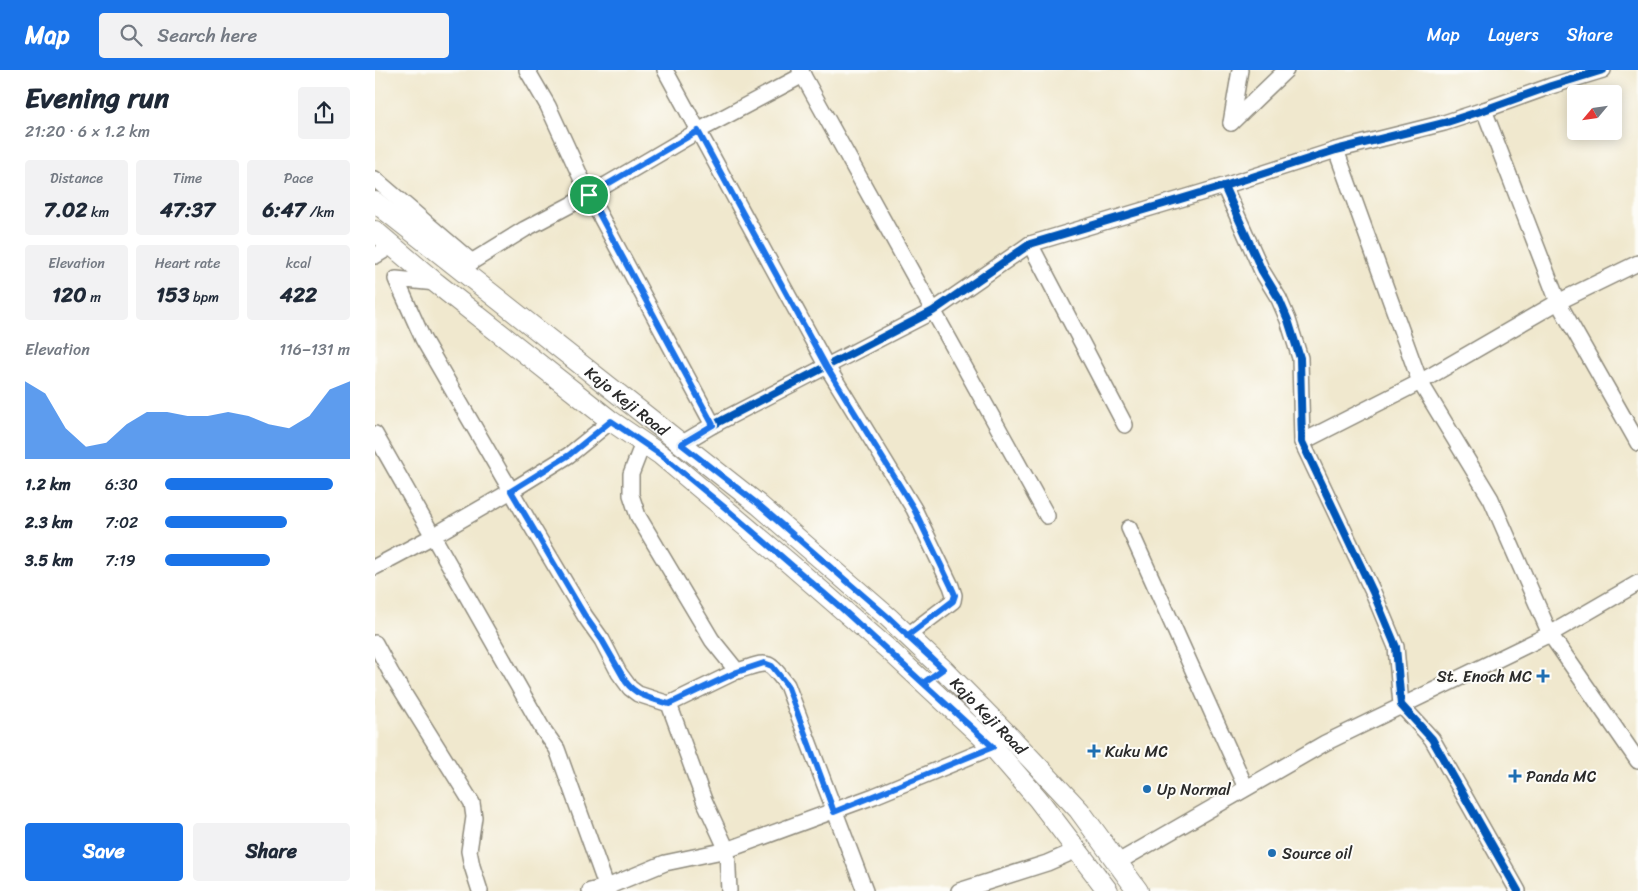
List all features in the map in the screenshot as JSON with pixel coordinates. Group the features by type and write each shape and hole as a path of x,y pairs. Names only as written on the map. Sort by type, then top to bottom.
{"main road":[{"name":"Kajo Keji Road","path":"375,202 466,265 681,444 759,505 907,636 943,669 1079,810 1139,891"},
{"name":"Kajo Keji Road","path":"375,231 436,283 611,421 661,455 782,556 993,747 1038,799 1108,891"}],"street":[{"path":"527,70 548,106 589,195 713,425"},
{"path":"665,70 826,366 914,509 955,595 953,601 907,636"},
{"path":"1240,70 1231,123 1286,70"},
{"path":"681,444 713,425 933,311 1030,244 1224,186 1336,150 1444,123 1603,70"},
{"path":"375,179 466,265 525,229 589,195 802,73 1047,516"},
{"path":"1484,110 1558,302 1638,442"},
{"path":"1336,150 1421,382 1491,499 1550,634 1638,761"},
{"path":"1224,186 1262,271 1279,299 1288,320 1300,358 1302,442 1373,592 1396,647 1401,706 1432,739 1518,891"},
{"path":"1030,244 1125,425"},
{"path":"375,256 393,245"},
{"path":"1302,442 1421,382 1558,302 1638,263"},
{"path":"436,283 396,279 423,340 585,616 602,640 630,688 639,694 669,704 737,672 764,663 772,666 787,685 865,891"},
{"path":"375,567 511,491 569,455 611,421"},
{"path":"375,434 542,728 557,749 607,889"},
{"path":"643,443 631,474 631,495 638,516 712,640 737,672"},
{"path":"1129,528 1246,788"},
{"path":"1118,862 1325,743 1550,634 1638,583"},
{"path":"375,643 391,673 472,803 474,817 469,851 471,866 480,891"},
{"path":"923,683 943,669"},
{"path":"669,704 704,800 727,850 729,891"},
{"path":"589,891 607,889 665,863 727,850 834,812 993,747"},
{"path":"959,891 1047,863 1077,850"}],"cycle path":[{"path":"681,444 713,425 933,311 1030,244 1224,186 1336,150 1444,123 1603,70"},
{"path":"1224,186 1262,271 1279,299 1288,320 1300,358 1302,442 1373,592 1396,647 1401,705 1432,739 1518,891"}],"place":[{"name":"St. Enoch MC","path":"1543,676"},
{"name":"Kuku MC","path":"1094,751"},
{"name":"Panda MC","path":"1515,776"},
{"name":"Up Normal","path":"1147,789"},
{"name":"Source oil","path":"1272,853"}],"route":[{"path":"589,195 698,131 826,366 914,509 955,595 953,601 907,636 943,669 923,683 993,747 834,812 787,685 772,666 764,663 737,672 669,704 639,694 630,688 619,673 602,640 585,616 511,491 569,455 611,421 661,455 723,506 889,650 923,683 943,669 888,617 759,505 681,444 713,425 589,195"}]}
